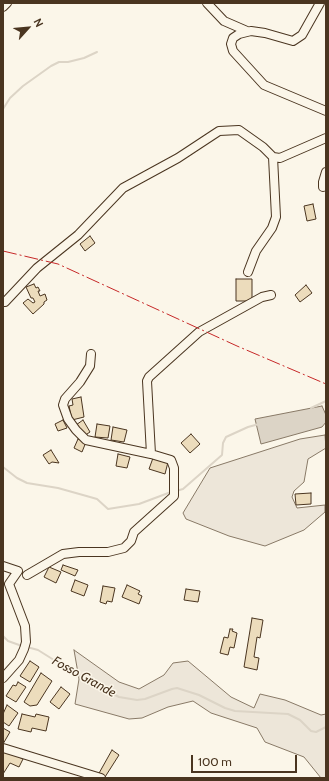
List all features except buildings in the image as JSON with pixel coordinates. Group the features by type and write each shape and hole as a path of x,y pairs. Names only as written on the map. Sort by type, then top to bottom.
{"street":[{"path":"3,7 7,3"},
{"path":"207,3 224,21 247,31 265,33 293,41 302,35 319,4"},
{"path":"247,31 233,38 231,44 233,51 264,85 326,111"},
{"path":"3,302 5,302 37,268 78,235 123,188 178,158 219,131 239,130 264,147 273,157 276,217 272,228 256,251 248,272"},
{"path":"273,157 280,158 326,138"},
{"path":"323,186 326,172"},
{"path":"152,454 147,381 149,376 199,332 262,297 271,295"},
{"path":"27,575 63,554 79,552 108,552 124,548 131,540 134,532 174,496 174,468 171,460 152,454 86,440 68,419 63,405 90,366 91,354"},
{"path":"3,566 18,571 9,584 25,626 26,642 19,660 3,678"},
{"path":"3,748 102,778"}],"shaded area":[{"path":"322,406 326,415 326,422 322,427 261,444 255,419"},
{"path":"325,435 326,448 308,459 304,482 294,491 292,497 297,508 325,505 325,512 304,530 265,546 229,536 186,519 183,513 210,468 300,439"},
{"path":"74,650 119,682 139,689 164,675 173,663 188,661 231,697 254,708 260,694 285,700 321,715 326,714 326,778 321,778 304,757 265,742 257,728 211,713 193,701 168,707 142,718 129,719 75,704 79,679"}],"waterway":[{"path":"3,109 10,98 23,86 51,66 59,62 68,62 84,58 97,52"},
{"path":"311,408 326,401"},
{"path":"176,491 183,489 222,455 223,443 226,437 248,427 259,424"},
{"path":"3,467 17,478 27,483 58,488 97,499 108,509 139,504 171,492"},
{"name":"Fosso Grande","path":"3,636 8,641 22,646"},
{"name":"Fosso Grande","path":"27,647 38,650 89,682 119,697 137,700 145,699 177,688 199,695 225,708 235,711 288,714 300,720 311,731 316,732 326,727"}],"power":[{"path":"3,251 58,264 237,346 326,384"}]}
